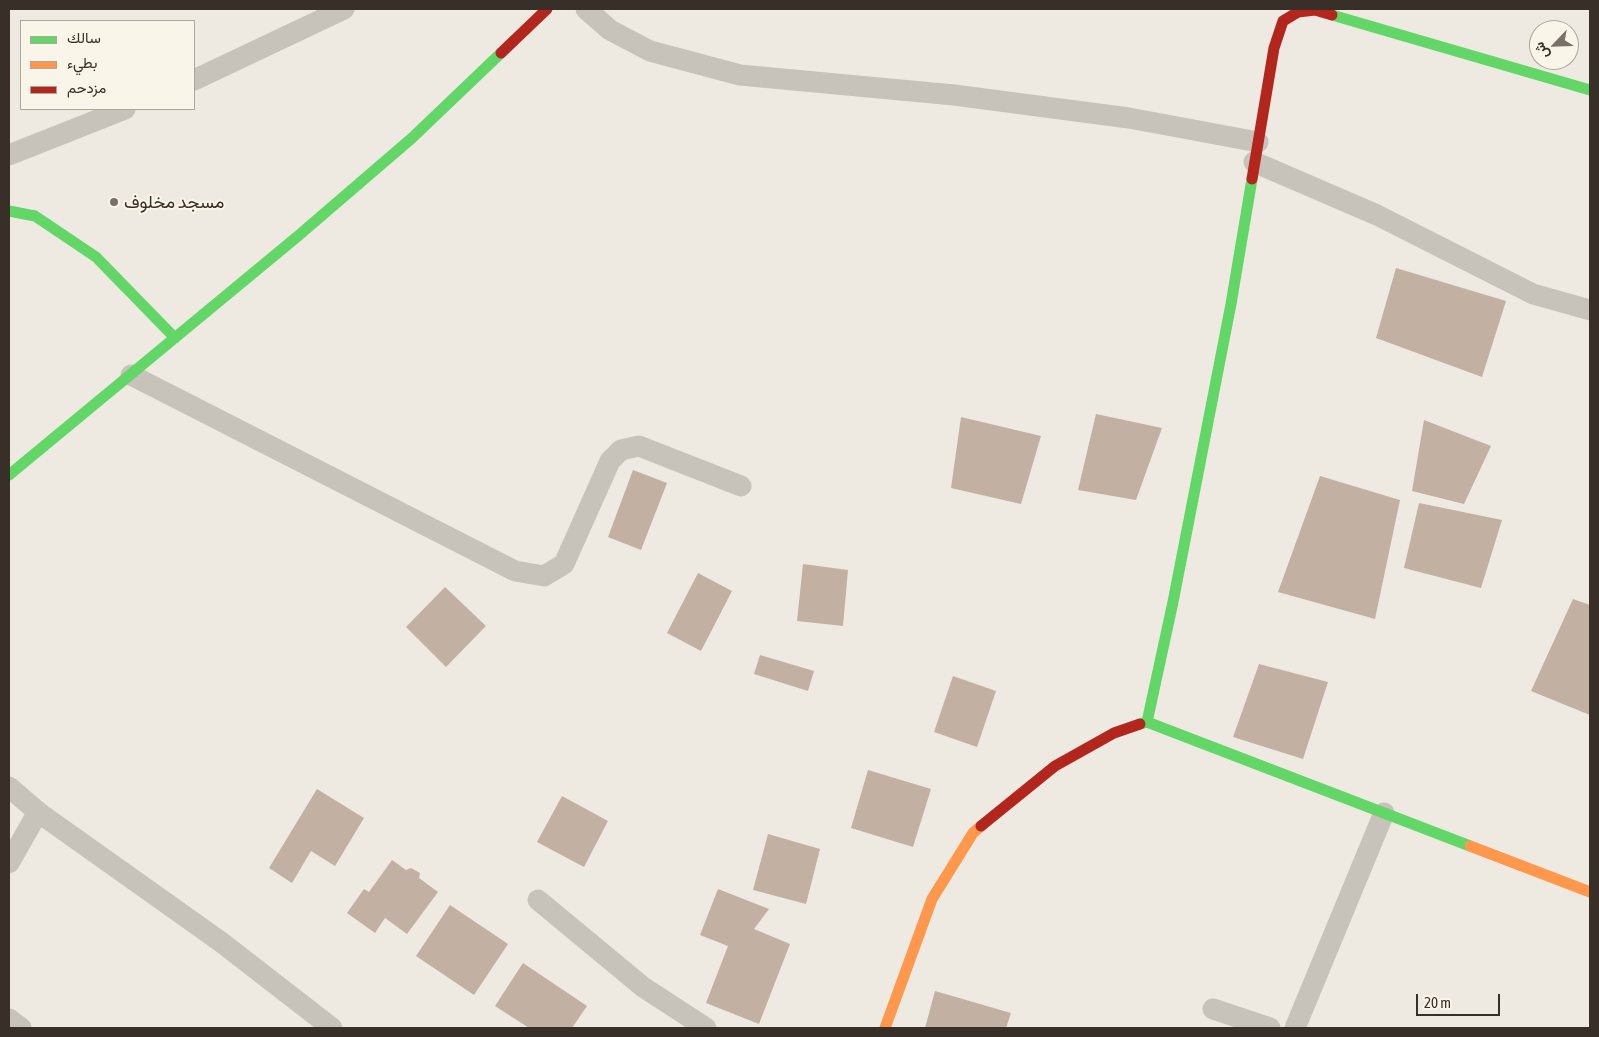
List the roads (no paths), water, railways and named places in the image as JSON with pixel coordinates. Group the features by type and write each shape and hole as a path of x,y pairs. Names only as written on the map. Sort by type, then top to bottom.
{"street":[{"path":"195,80 344,9"},
{"path":"9,475 412,138 547,9"},
{"path":"586,9 610,30 650,51 740,76 954,95 1129,118 1256,152 1533,294 1590,310"},
{"path":"1147,722 1173,602 1231,304 1274,48 1283,21 1298,12 1315,10 1526,73 1590,90"},
{"path":"9,155 122,110"},
{"path":"9,211 35,216 96,258 175,338"},
{"path":"130,375 514,571 544,576 564,564 610,461 621,450 639,446 741,486"},
{"path":"885,1028 932,899 972,833 1055,766 1114,733 1147,722 1590,892"},
{"path":"9,787 38,812 221,942 332,1028"},
{"path":"9,863 38,812"},
{"path":"1295,1028 1384,813"},
{"path":"538,900 643,987 706,1028"},
{"path":"1213,1009 1270,1028"},
{"path":"9,1019 21,1028"}],"place":[{"name":"مسجد مخلوف","path":"114,202"}]}
